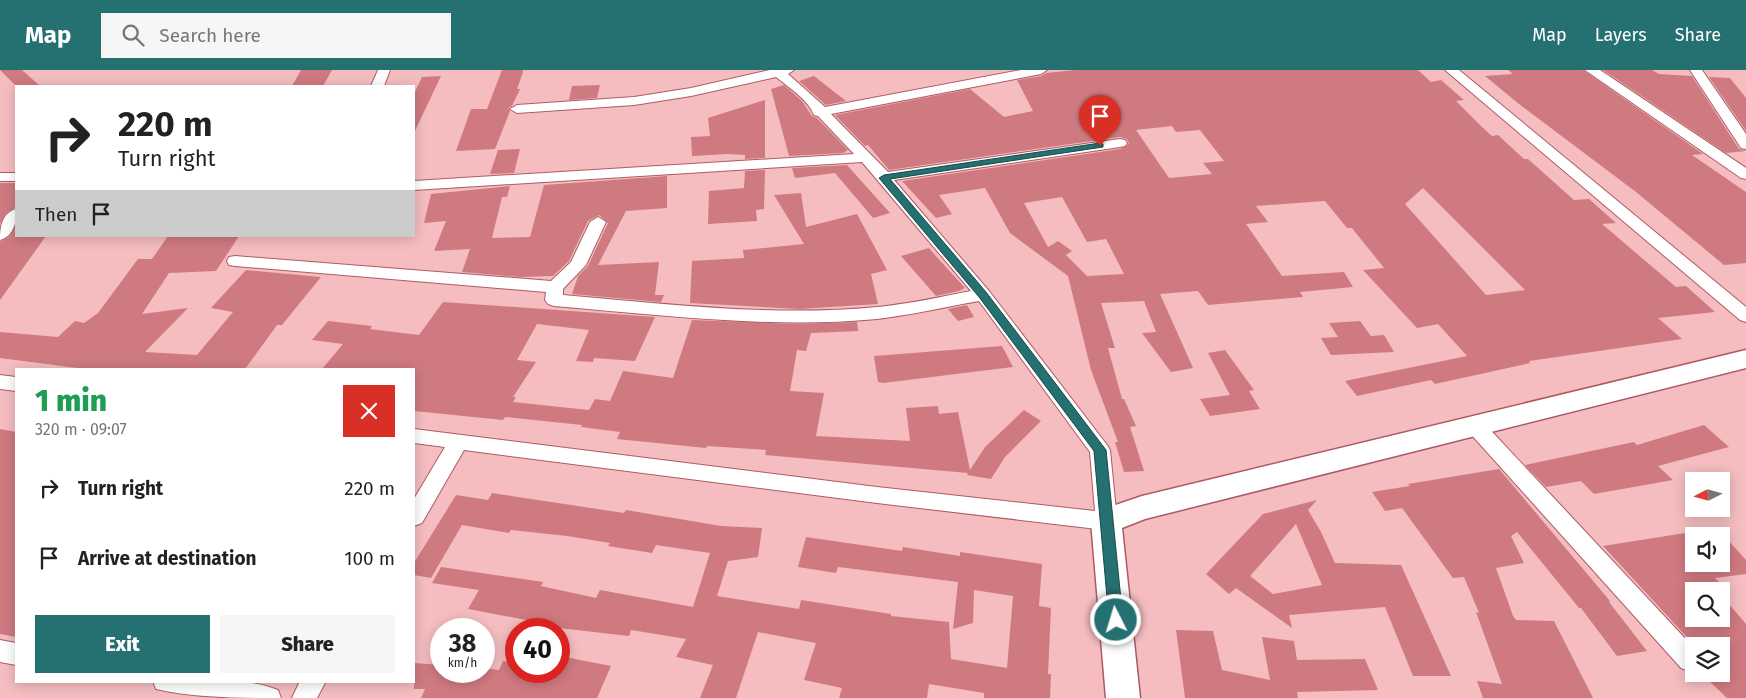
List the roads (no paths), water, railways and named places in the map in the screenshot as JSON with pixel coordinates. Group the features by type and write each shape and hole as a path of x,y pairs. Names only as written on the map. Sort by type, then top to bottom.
{"street":[{"path":"378,85 384,70"},
{"path":"820,112 1041,70"},
{"path":"1450,70 1746,316"},
{"path":"1591,70 1746,175"},
{"path":"1696,70 1746,145"},
{"path":"517,109 634,100 691,92 781,71 804,93 884,178 982,295 1100,450 1123,698"},
{"path":"884,178 1120,143"},
{"path":"415,186 864,158"},
{"path":"0,177 15,177"},
{"path":"0,235 15,215"},
{"path":"598,222 578,264 555,287 554,300 695,312 781,316 864,314 982,295"},
{"path":"235,261 555,287"},
{"path":"415,436 877,495 1106,521 1142,508 1746,359"},
{"path":"0,382 15,384"},
{"path":"1475,426 1685,656"},
{"path":"415,514 459,441"},
{"path":"0,651 15,654"},
{"path":"177,683 269,698"},
{"path":"304,698 313,683"}]}
